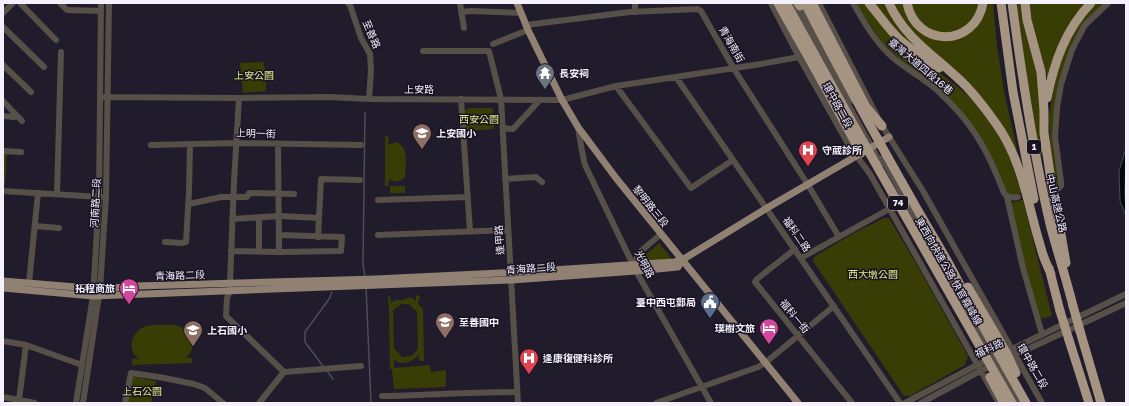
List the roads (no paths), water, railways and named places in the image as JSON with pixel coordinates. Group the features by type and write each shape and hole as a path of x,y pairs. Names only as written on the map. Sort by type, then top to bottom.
{"highway":[{"path":"778,3 836,107 859,155"},
{"name":"東西向快速公路 快官霧峰線","path":"786,3 1012,403"},
{"path":"812,3 866,107 882,126"},
{"path":"869,3 899,40 945,72 980,102"},
{"path":"889,3 906,31 916,42 967,87 998,127 1012,153 1025,188 1041,249 1051,274"},
{"path":"907,3 911,15 921,28 934,36 945,37 960,34 972,26 980,14 983,3"},
{"name":"中山高速公路","path":"1001,3 1013,92 1032,188 1060,311 1089,403"},
{"name":"中山高速公路","path":"1012,3 1028,111 1050,225 1101,403"},
{"path":"1044,111 1053,69 1060,50 1075,22 1091,3"},
{"name":"東西向快速公路 快官霧峰線","path":"799,4 950,266 1026,403"},
{"path":"1025,4 1027,20 1041,72 1044,133 1069,288"},
{"name":"74","path":"920,242 951,309 1004,403"},
{"name":"74","path":"950,266 969,288 1007,354 1032,403"}],"main road":[{"name":"黎明路三段","path":"517,3 562,100 578,127 616,178 798,403"},
{"name":"青海路二段","path":"3,281 96,292 137,286 230,283 376,282 678,267 682,260 767,208 889,138"},
{"name":"青海路二段","path":"3,288 96,292 230,291 357,282"}],"street":[{"path":"3,13 13,3"},
{"path":"20,3 56,40"},
{"path":"60,3 67,10 101,11"},
{"name":"河南路二段","path":"76,403 96,292 102,3"},
{"name":"河南路二段","path":"82,403 106,197 109,3"},
{"name":"至善路","path":"348,3 361,38 370,54 371,71 369,99"},
{"path":"460,3 464,28"},
{"path":"635,3 635,12"},
{"name":"環中路二段","path":"771,3 799,57 850,148 859,155"},
{"name":"環中路二段","path":"819,3 882,126 923,192 1042,403"},
{"name":"臺灣大道四段16巷","path":"853,3 868,30 878,43 912,73 937,90 976,134 1007,197 1023,268 1042,334"},
{"path":"1055,191 1061,186 1055,137 1057,108 1061,84 1078,38 1085,25 1108,3"},
{"path":"779,18 799,4"},
{"name":"環中路二段","path":"799,4 873,146 993,362 1018,403"},
{"name":"青海南街","path":"493,44 527,27 635,12 698,9 701,11 734,69 808,185 839,237"},
{"path":"461,12 521,13"},
{"path":"3,27 44,67"},
{"name":"逢甲路","path":"423,51 490,51 501,99 518,403"},
{"path":"57,194 61,52"},
{"name":"上安路","path":"100,98 330,97 369,99 562,100 616,86 734,69 799,57"},
{"path":"3,65 31,92"},
{"name":"福科二路","path":"676,77 802,258 900,403"},
{"path":"616,86 691,188 733,160"},
{"path":"240,98 233,197 230,291 227,298 226,316 284,372"},
{"path":"460,99 470,232"},
{"path":"502,128 514,128 540,100"},
{"path":"3,101 22,121"},
{"path":"3,116 14,117"},
{"name":"光明路","path":"578,127 585,164 635,268 711,403"},
{"name":"上明一街","path":"151,145 236,142 361,145"},
{"path":"165,242 186,242 189,204 190,144"},
{"path":"278,144 278,194 280,216 279,252"},
{"path":"3,151 21,152"},
{"path":"859,155 999,403"},
{"path":"505,179 536,177 542,182"},
{"path":"318,237 320,179 360,180"},
{"path":"3,191 106,197"},
{"path":"29,283 38,193"},
{"path":"189,204 221,197 247,197 249,193 294,194"},
{"path":"378,200 468,197"},
{"path":"1007,197 1018,197"},
{"path":"802,258 889,208"},
{"path":"232,219 280,216 319,218"},
{"path":"259,218 259,251"},
{"path":"35,226 59,228"},
{"path":"378,235 508,230"},
{"path":"635,268 641,251 661,234"},
{"path":"231,251 341,251 342,237 279,235"},
{"name":"福科一街","path":"795,249 755,282 852,403"},
{"name":"福科路","path":"993,362 1011,349 1126,294"},
{"name":"福科路","path":"905,403 979,368 1015,355 1126,302"},
{"path":"656,403 758,367 799,336 834,306"},
{"path":"3,341 26,345 82,365"},
{"path":"19,400 26,345"},
{"name":"環中路二段","path":"993,362 1012,403"},
{"path":"259,403 284,372 361,366"},
{"name":"福科路","path":"921,403 979,368"},
{"path":"125,403 131,374 158,377 194,384 205,388 222,403"},
{"path":"382,396 422,396 472,392 517,392"},
{"path":"3,396 11,401 19,400 35,403"}],"waterway":[{"path":"365,112 363,264 365,277"},
{"path":"366,287 371,403"},
{"path":"323,366 305,342 305,332 329,299 332,292"},
{"path":"327,371 333,379"}],"place":[{"name":"長安祠","path":"545,90"},
{"name":"上安國小","path":"422,150"},
{"name":"守葳診所","path":"808,167"},
{"name":"拓程商旅","path":"129,305"},
{"name":"臺中西屯郵局","path":"710,319"},
{"name":"至善國中","path":"445,339"},
{"name":"璞樹文旅","path":"769,345"},
{"name":"上石國小","path":"193,347"},
{"name":"逢康復健科診所","path":"529,375"}],"park label":[{"name":"上安公園","path":"254,75"},
{"name":"西安公園","path":"479,119"},
{"name":"西大墩公園","path":"873,274"},
{"name":"上石公園","path":"142,391"}]}
